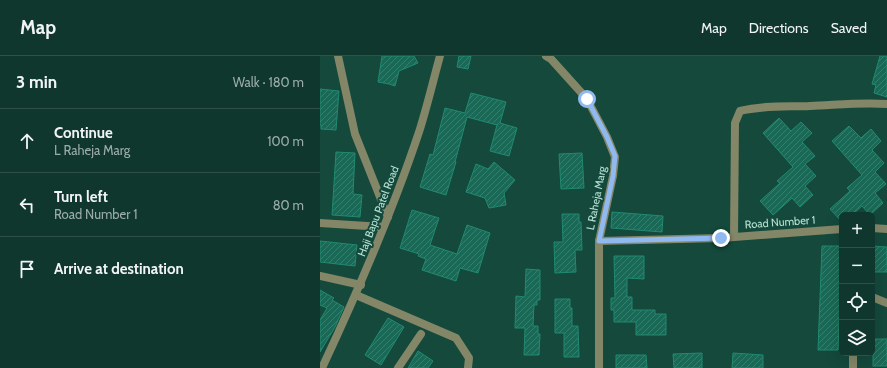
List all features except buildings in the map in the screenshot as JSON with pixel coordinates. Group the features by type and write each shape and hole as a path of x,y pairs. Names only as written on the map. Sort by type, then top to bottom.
{"street":[{"path":"338,56 355,134 388,217"},
{"name":"Haji Bapu Patel Road","path":"322,368 361,285 388,217 419,132 440,56"},
{"name":"L Raheja Marg","path":"546,56 587,99 615,156 613,176 599,241 599,368"},
{"path":"734,236 735,123 740,111 756,107 887,104"},
{"path":"320,223 383,227"},
{"path":"875,228 887,229"},
{"name":"Road Number 1","path":"599,241 734,236 839,229"},
{"path":"320,276 361,285"},
{"path":"356,295 456,338 469,358 468,368"},
{"path":"875,299 887,303"},
{"path":"398,368 421,334"},
{"path":"853,356 853,368"}],"route":[{"path":"587,99 615,156 613,176 599,241 721,238"}]}
